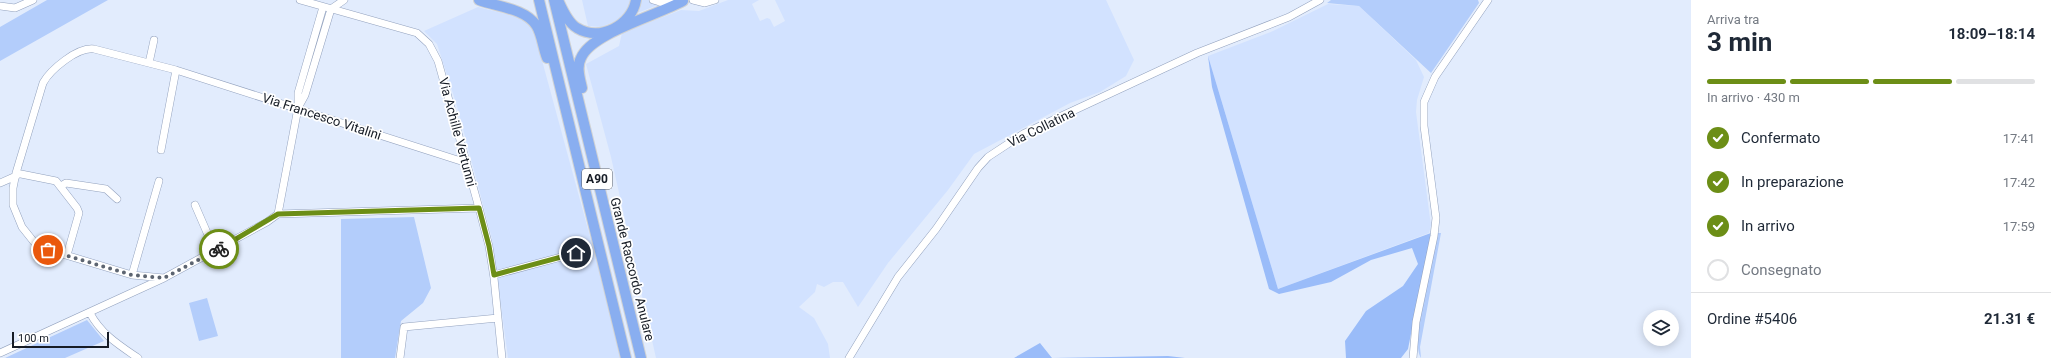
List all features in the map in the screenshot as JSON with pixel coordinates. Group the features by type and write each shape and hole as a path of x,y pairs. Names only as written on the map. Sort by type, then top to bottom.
{"highway":[{"path":"479,0 520,14 536,25 564,107"},
{"path":"490,3 510,0"},
{"name":"Grande Raccordo Anulare","path":"539,0 626,358"},
{"name":"Grande Raccordo Anulare","path":"554,0 641,358"},
{"path":"558,0 573,26 584,31 594,33 604,32 624,23 633,11 636,0"},
{"path":"588,144 584,94 579,77 579,65 587,47 603,36 684,0"}],"street":[{"path":"0,6 15,8 33,0"},
{"name":"Via Achille Vertunni","path":"300,0 413,32 427,42 438,61 489,246 494,275 502,358"},
{"path":"317,41 331,9 344,0"},
{"path":"653,0 663,3 684,0"},
{"path":"693,0 705,3 715,0"},
{"name":"Via Collatina","path":"849,358 898,276 936,229 988,156 1023,134 1197,53 1289,17 1320,0"},
{"path":"1413,358 1416,322 1434,236 1436,218 1424,126 1424,102 1435,77 1488,0"},
{"path":"278,214 298,108 317,41 323,7"},
{"path":"149,63 154,40"},
{"name":"Via Francesco Vitalini","path":"164,278 132,275 67,255 38,244 22,227 16,216 13,200 16,174 43,84 55,69 78,52 89,48 176,70 467,163"},
{"path":"160,150 176,70"},
{"path":"0,183 16,174 56,181 62,186 79,213 67,255"},
{"path":"132,275 159,182"},
{"path":"62,186 66,183 106,189 117,199"},
{"path":"195,205 215,251"},
{"path":"0,353 164,278 215,251 278,214 479,208"},
{"path":"494,275 576,253"},
{"path":"90,313 99,328 107,336 138,358"},
{"path":"400,358 404,327 498,318"}],"shaded area":[{"path":"47,0 108,0 0,61 0,27"},
{"path":"582,0 671,0 601,27 588,26"},
{"path":"728,0 759,0 752,4 760,21 767,18 770,19 774,27 785,21 775,0 1106,0 1134,60 1126,76 1100,92 1070,103 974,154 948,190 888,263 858,307 843,282 833,282 824,287 817,284 815,292 799,307 814,318 828,344 830,358 656,358 611,157 586,64 619,46 622,33 681,10 699,11"},
{"path":"1331,0 1478,0 1479,3 1431,73 1359,6 1327,3"},
{"path":"1328,4 1359,6 1416,60 1424,77 1417,100 1416,112 1431,226 1429,233 1278,289 1208,56 1273,31"},
{"path":"478,7 522,18 534,31 595,255 620,358 508,358 492,239 457,106 437,44 424,31"},
{"path":"1208,56 1278,289 1431,233 1408,349 1401,358 1346,358 1345,341 1366,311 1403,286 1418,264 1412,248 1371,260 1331,282 1279,294 1269,289 1212,87"},
{"path":"414,217 431,288 423,303 401,321 395,358 341,358 341,219"},
{"path":"1438,233 1441,233 1420,347 1421,358 1418,348 1420,317 1427,278"},
{"path":"207,298 218,336 199,341 189,303"},
{"path":"87,320 104,341 65,358 5,358"},
{"path":"1040,343 1052,358 1014,358"},
{"path":"1168,356 1185,358 1052,358"}],"way so far":[{"path":"48,250 132,275 164,278 219,249"}],"route":[{"path":"219,249 267,222 278,214 479,208 489,246 494,275 576,253"}]}
